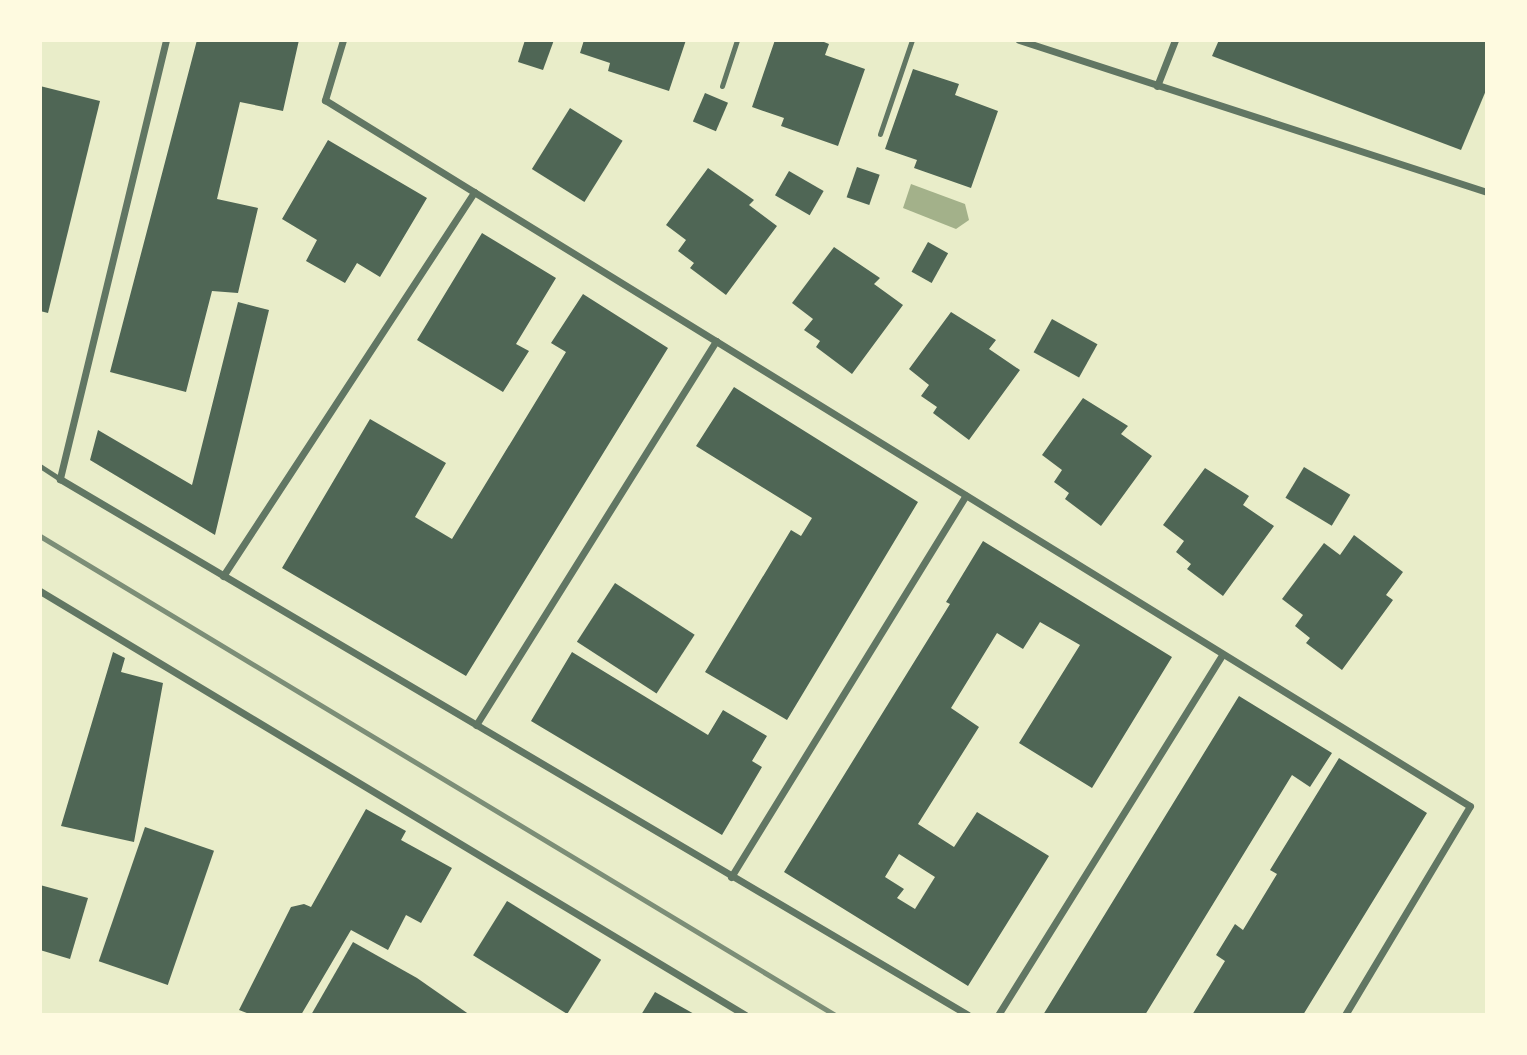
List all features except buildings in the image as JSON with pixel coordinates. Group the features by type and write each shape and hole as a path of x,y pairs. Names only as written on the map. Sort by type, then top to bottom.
{"street":[{"path":"166,40 60,480 968,1015"},
{"path":"343,40 325,100 1470,806 1345,1015"},
{"path":"1019,40 1487,192"},
{"path":"1157,86 1175,40"},
{"path":"223,576 474,192"},
{"path":"476,725 716,341"},
{"path":"731,877 965,495"},
{"path":"40,591 745,1015"},
{"path":"998,1015 1223,654"}],"lane":[{"path":"722,86 737,40"},
{"path":"880,134 912,40"},
{"path":"40,466 60,480"}],"shaded area":[{"path":"911,184 965,204 969,220 956,229 903,208"}],"railway":[{"path":"40,536 835,1015"}]}
